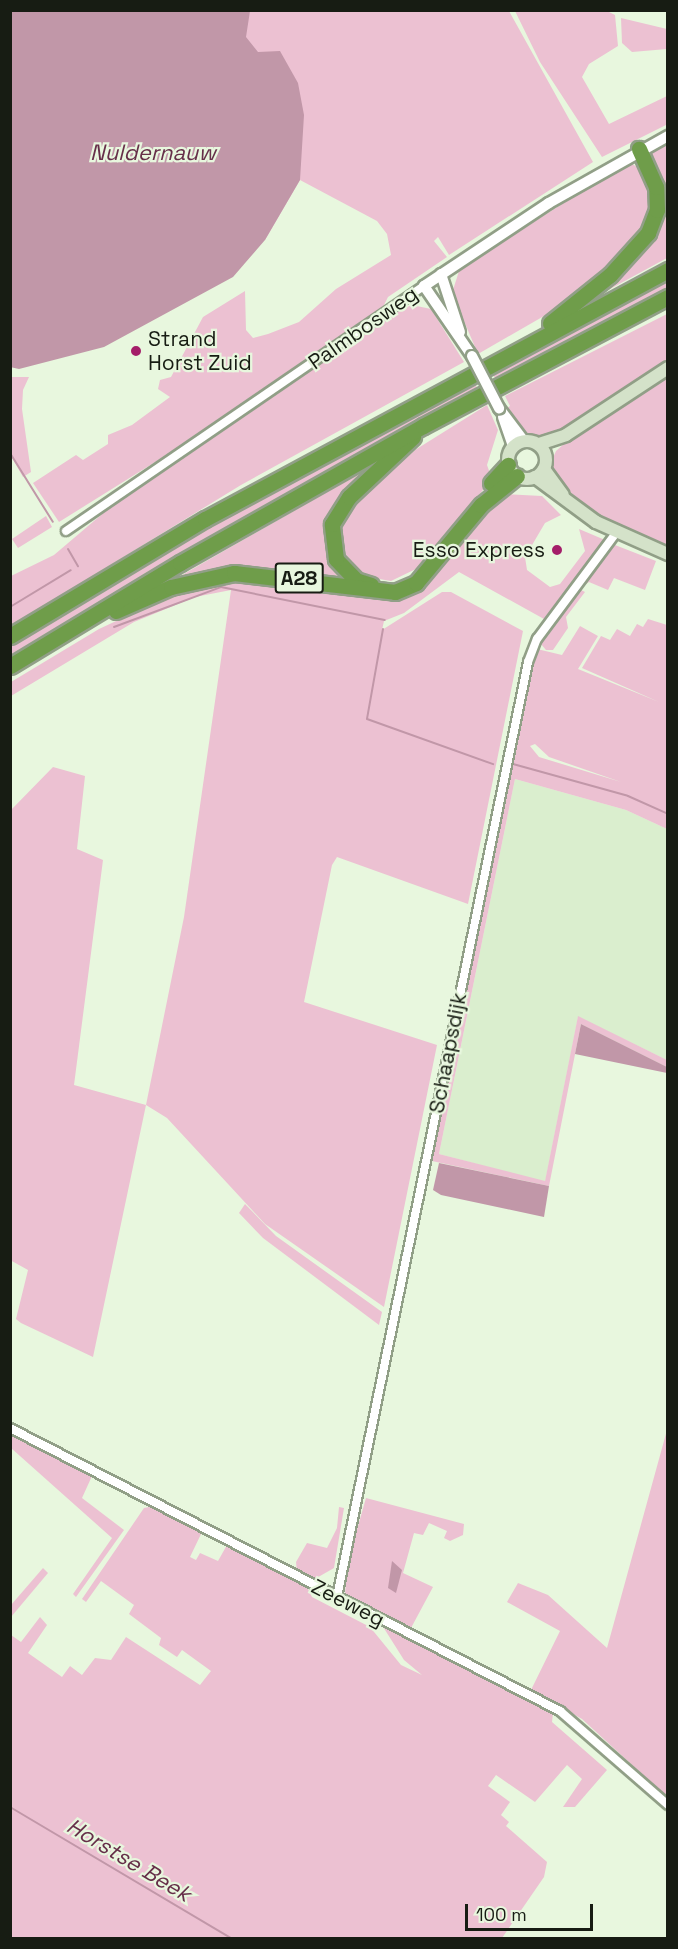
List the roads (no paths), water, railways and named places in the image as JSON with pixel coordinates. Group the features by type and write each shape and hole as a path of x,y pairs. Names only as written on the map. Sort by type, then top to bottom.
{"highway":[{"path":"531,341 610,275 648,233 657,210 656,187 639,149"},
{"path":"10,636 215,513 531,341 668,270"},
{"name":"A28","path":"10,666 66,631 423,426 668,297"},
{"name":"A28","path":"423,426 339,507 331,542 336,559 356,580 387,585 415,574 513,470"},
{"name":"A28","path":"66,631 171,587 234,573 395,591 416,583 513,470"}],"main road":[{"path":"668,368 542,450 518,443 513,470 539,473 563,495 616,533 668,554"},
{"path":"539,473 542,450"}],"street":[{"name":"Palmbosweg","path":"66,531 441,274 639,149 668,136"},
{"path":"441,274 460,335"},
{"path":"424,286 460,335 518,443"},
{"name":"Schaapsdijk","path":"337,1597 528,662 537,639 616,533"},
{"name":"Zeeweg","path":"10,1428 560,1711 668,1805"}],"water":[{"name":"Nuldernauw","path":"11,10 250,11 246,37 258,52 280,51 298,83 304,115 300,180 265,240 233,277 104,347 19,369 10,367"},
{"path":"581,1024 667,1067 667,1073 575,1054"},
{"path":"439,1163 549,1186 544,1217 441,1195 433,1190"},
{"path":"392,1561 402,1570 396,1593 388,1588"}],"waterway":[{"path":"10,453 53,522"},
{"path":"68,549 78,566"},
{"path":"10,607 71,570"},
{"path":"114,627 221,587 385,620"},
{"path":"383,629 367,719 493,764"},
{"path":"513,764 628,796 666,813"},
{"name":"Horstse Beek","path":"10,1807 231,1938"}],"place":[{"name":"Strand Horst Zuid","path":"136,351"},
{"name":"Esso Express","path":"557,550"}]}
